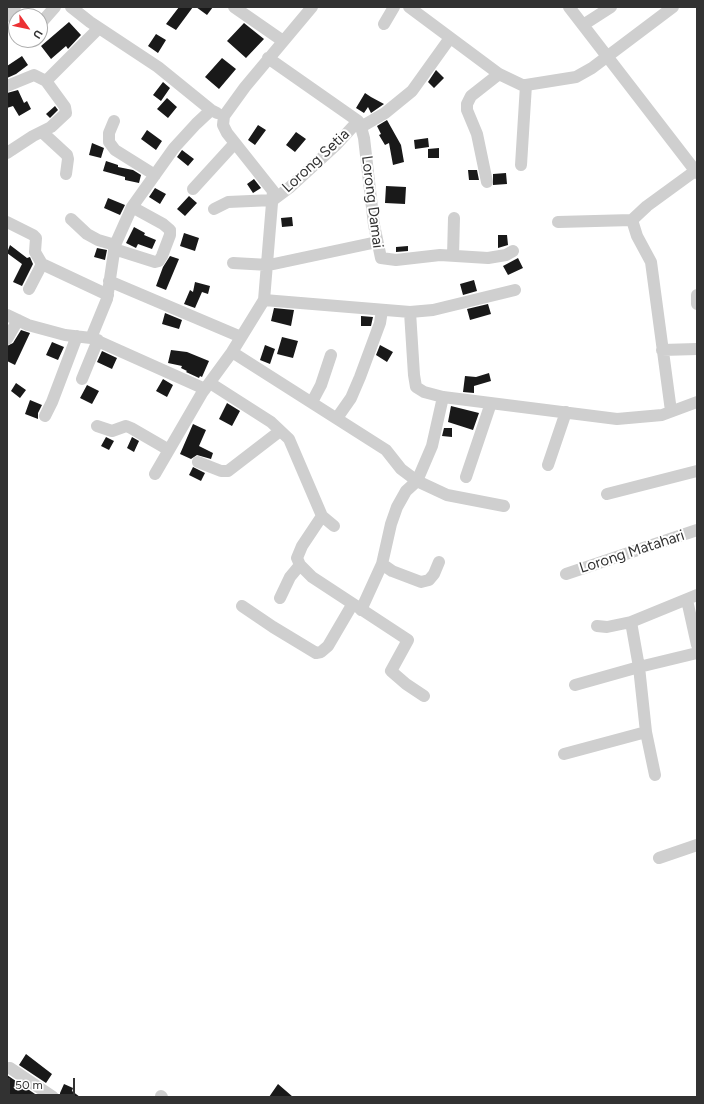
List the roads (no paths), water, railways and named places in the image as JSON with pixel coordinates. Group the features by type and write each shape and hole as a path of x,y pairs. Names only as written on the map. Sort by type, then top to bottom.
{"street":[{"path":"7,16 15,7"},
{"path":"48,15 55,7"},
{"path":"234,7 283,41"},
{"path":"155,474 208,386 232,352 264,300 274,200 273,191 269,184 227,133 223,125 224,116 268,58 312,7"},
{"path":"384,24 394,7"},
{"path":"409,7 499,74 522,85 576,77 592,68 674,7"},
{"path":"558,222 632,220 647,206 696,172 692,158 607,56 569,7"},
{"path":"583,25 611,7"},
{"path":"76,8 98,28 158,67 211,110 224,116"},
{"path":"46,81 98,28"},
{"name":"Lorong Setia","path":"274,200 360,124 385,113 412,91 450,38"},
{"path":"268,58 360,124"},
{"path":"7,86 34,74 46,81 65,107 66,113 42,132 7,153"},
{"path":"488,182 477,134 467,110 467,104 471,96 499,74"},
{"path":"521,165 526,85"},
{"path":"82,379 108,295 114,247 132,207 174,148 211,110"},
{"path":"114,121 109,134 109,142 114,150 155,175"},
{"name":"Lorong Damai","path":"360,124 364,138 380,256 384,259 396,260 440,254 488,258 506,255 513,251"},
{"path":"42,132 67,155 68,159 66,174"},
{"path":"193,189 235,143"},
{"path":"214,209 228,202 274,200"},
{"path":"71,219 87,234 98,240 155,262 159,261 170,235 170,230 163,224 132,207"},
{"path":"453,256 454,218"},
{"path":"632,220 637,236 651,262 671,411"},
{"path":"7,222 36,238 35,252 42,264 108,295"},
{"path":"233,263 268,265 377,242"},
{"path":"29,290 42,264"},
{"path":"109,281 241,337"},
{"path":"264,300 410,312 434,310 515,290"},
{"path":"697,295 697,304"},
{"path":"337,418 350,398 360,377 380,323 382,310"},
{"path":"410,312 416,387 424,392 443,397 617,419 662,415 697,402"},
{"path":"7,315 28,325 95,339 208,386 271,422 290,439 322,516 334,526"},
{"path":"7,339 18,320"},
{"path":"45,416 52,402 77,336"},
{"path":"662,350 697,349"},
{"path":"232,352 386,450 401,469 417,481 447,495 504,506"},
{"path":"312,402 321,385 331,355"},
{"path":"242,606 273,628 316,653 321,652 328,646 357,607 382,564 390,524 397,507 406,491 417,481 432,446 443,397"},
{"path":"466,477 491,403"},
{"path":"548,465 566,412"},
{"path":"97,426 112,431 126,426 169,450"},
{"path":"198,462 221,471 228,471 280,431"},
{"path":"607,494 697,471"},
{"path":"322,516 302,546 298,558 300,565 312,577 408,640 392,671 406,684 424,696"},
{"name":"Lorong Matahari","path":"566,574 697,530"},
{"path":"382,564 392,571 421,582 429,580 432,577 439,562"},
{"path":"280,598 290,577 300,565"},
{"path":"597,626 606,627 631,622 692,598 697,645"},
{"path":"631,622 639,667 646,732 655,775"},
{"path":"575,685 697,653"},
{"path":"564,754 646,732"},
{"path":"659,858 697,845"},
{"path":"10,1068 53,1097"}]}
